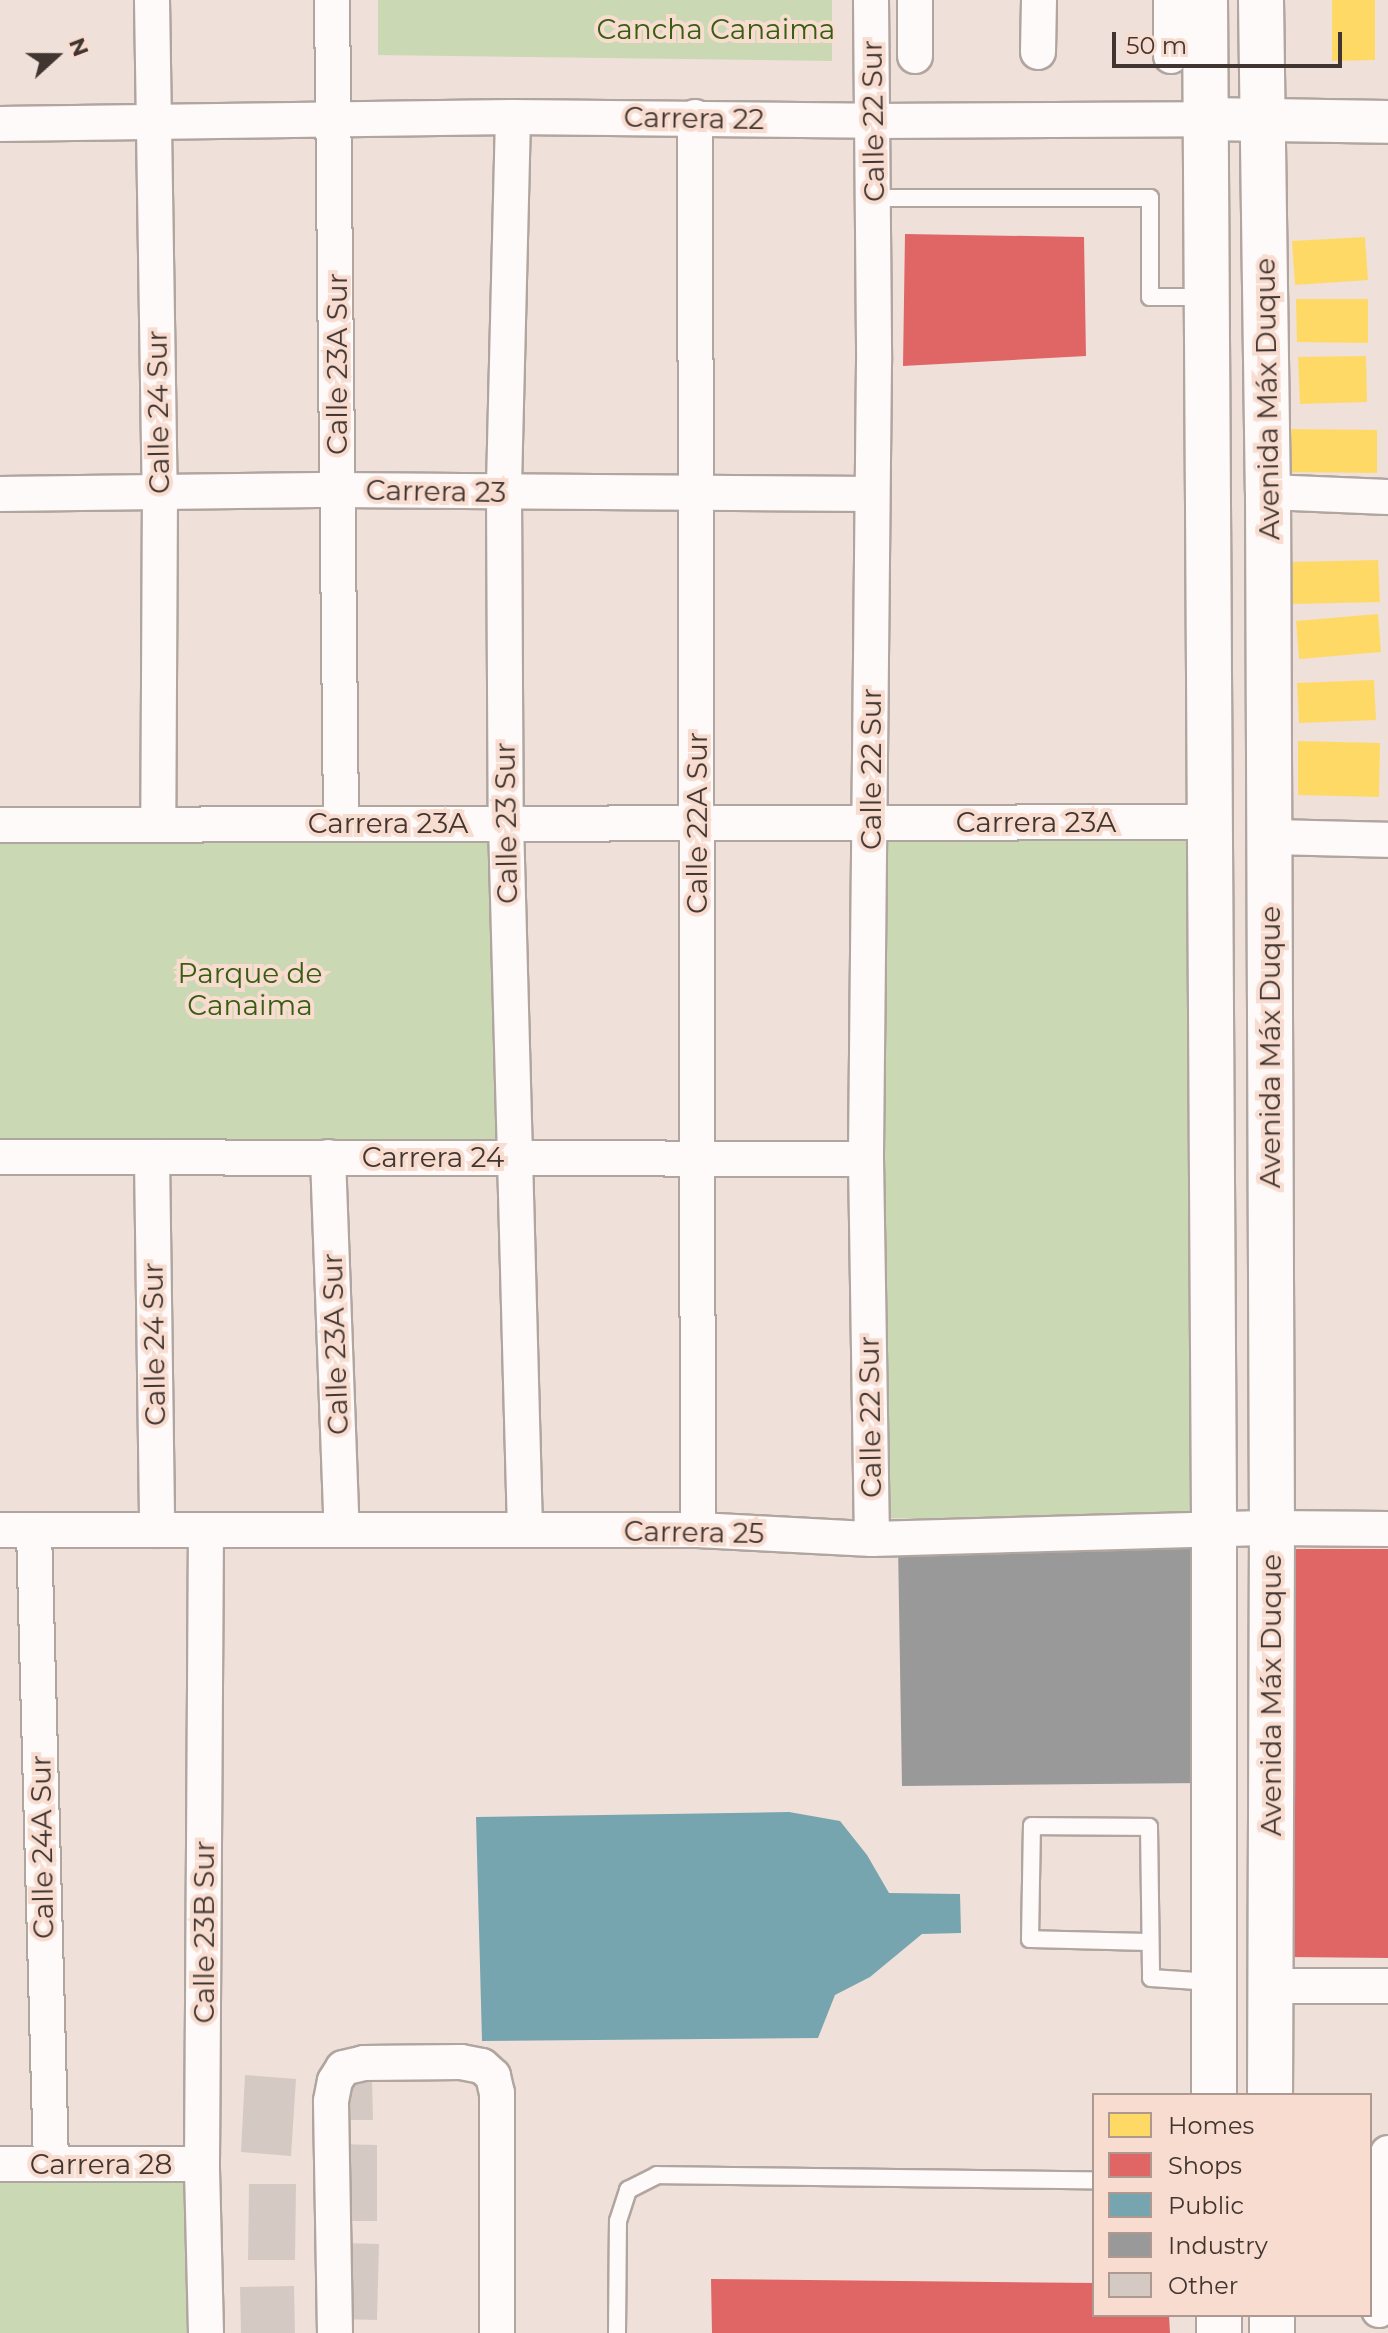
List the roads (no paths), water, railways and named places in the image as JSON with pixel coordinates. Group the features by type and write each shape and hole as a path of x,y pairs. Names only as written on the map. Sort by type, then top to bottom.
{"main road":[{"name":"Avenida Máx Duque","path":"1205,0 1214,1532 1214,2093"},
{"name":"Avenida Máx Duque","path":"1261,0 1268,492 1272,1528 1270,2093"}],"street":[{"name":"Calle 24 Sur","path":"152,0 160,492 158,824"},
{"name":"Calle 23A Sur","path":"332,0 341,823"},
{"name":"Calle 22 Sur","path":"871,0 871,822 866,1159 872,1539"},
{"path":"915,0 915,56"},
{"path":"1038,52 1039,0"},
{"path":"1171,0 1171,56"},
{"name":"Carrera 22","path":"0,124 513,117 1388,122"},
{"name":"Calle 23 Sur","path":"513,117 504,493 506,823 525,1529"},
{"name":"Calle 22A Sur","path":"695,117 698,1530"},
{"name":"Carrera 23","path":"0,494 338,490 872,494"},
{"path":"1268,492 1388,497"},
{"name":"Carrera 23A","path":"0,825 1209,822"},
{"path":"1269,837 1388,840"},
{"name":"Carrera 24","path":"0,1157 866,1159"},
{"name":"Calle 24 Sur","path":"152,1157 157,1530"},
{"name":"Calle 23A Sur","path":"328,1157 342,1530"},
{"name":"Carrera 25","path":"0,1530 698,1530 872,1539 1214,1532 1272,1528 1388,1529"},
{"name":"Calle 23B Sur","path":"206,1530 202,2164 206,2333"},
{"name":"Calle 24A Sur","path":"34,1531 51,2163"},
{"path":"1269,1986 1388,1986"},
{"path":"335,2333 331,2101 335,2081 343,2068 364,2063 461,2062 482,2066 493,2076 497,2093 497,2333"},
{"path":"1379,2310 1383,2166 1388,2153"},
{"name":"Carrera 28","path":"0,2164 202,2164"}],"lane":[{"path":"873,198 1150,198 1150,297 1207,297"},
{"path":"1150,1942 1030,1939 1032,1826 1149,1827 1151,1978 1212,1982"},
{"path":"617,2333 618,2221 628,2190 657,2175 1092,2180"}],"park label":[{"name":"Cancha Canaima","path":"716,29"},
{"name":"Parque de Canaima","path":"250,989"}]}
